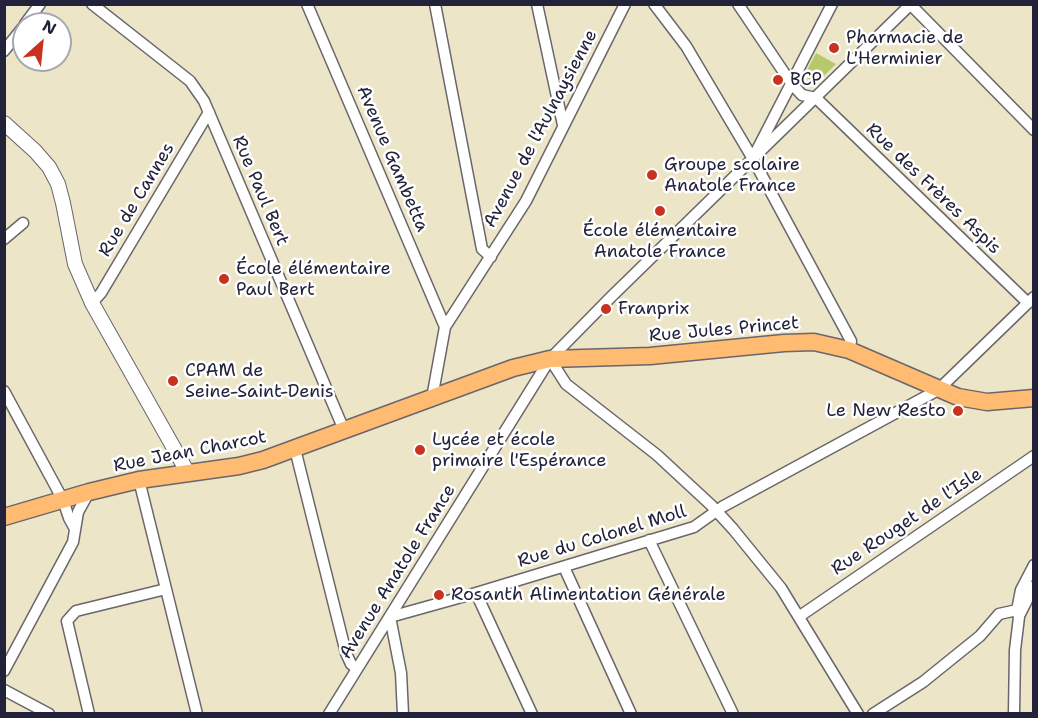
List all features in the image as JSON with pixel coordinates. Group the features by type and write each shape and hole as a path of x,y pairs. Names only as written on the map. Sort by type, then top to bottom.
{"main road":[{"name":"Rue Jules Princet","path":"550,359 650,356 814,342 849,350 938,390 972,401 1034,398"},
{"name":"Rue Jean Charcot","path":"4,517 88,492 139,480 239,466 296,449 513,368 550,359"}],"street":[{"name":"Rue Paul Bert","path":"92,4 190,81 204,101 344,430"},
{"name":"Avenue Gambetta","path":"307,4 445,327"},
{"path":"435,4 482,249 491,257"},
{"path":"537,4 563,125"},
{"name":"Avenue de l'Aulnaysienne","path":"432,398 445,327 526,201 625,4"},
{"path":"654,4 686,46 753,159 851,341 849,350"},
{"path":"738,4 791,83"},
{"path":"753,159 832,4"},
{"path":"911,5 1034,130"},
{"name":"Avenue Anatole France","path":"329,714 550,359 911,5"},
{"name":"Rue des Frères Aspis","path":"791,83 802,95 816,98 1031,300"},
{"name":"Rue de Cannes","path":"92,303 101,293 209,112"},
{"path":"4,123 50,167 63,203 75,264 92,303 188,473"},
{"path":"4,239 23,223"},
{"name":"Rue du Colonel Moll","path":"390,617 694,527 717,511 938,390 1031,300"},
{"path":"550,359 566,384 657,454 717,511 782,588 858,714"},
{"path":"4,391 63,500 75,529"},
{"path":"296,449 346,653 351,664 357,669"},
{"name":"Rue Rouget de l'Isle","path":"800,616 1034,456"},
{"path":"139,480 197,714"},
{"path":"4,671 73,542 78,512 88,492"},
{"path":"649,540 733,714"},
{"path":"1014,714 1015,651 1021,590 1034,565"},
{"path":"564,567 631,714"},
{"path":"1018,613 1034,586"},
{"path":"89,714 67,621 76,611 166,589"},
{"path":"476,593 532,714"},
{"path":"873,714 923,682 980,636 999,614 1018,613"},
{"path":"390,617 401,673 403,714"},
{"path":"4,690 49,714"}],"green space":[{"path":"816,53 836,64 820,80 814,82 808,79 806,72"}],"place":[{"name":"Pharmacie de L'Herminier","path":"834,48"},
{"name":"BCP","path":"778,80"},
{"name":"Groupe scolaire Anatole France","path":"652,175"},
{"name":"École élémentaire Anatole France","path":"660,211"},
{"name":"École élémentaire Paul Bert","path":"224,279"},
{"name":"Franprix","path":"606,309"},
{"name":"CPAM de Seine-Saint-Denis","path":"173,381"},
{"name":"Le New Resto","path":"958,411"},
{"name":"Lycée et école primaire l'Espérance","path":"420,450"},
{"name":"Rosanth Alimentation Générale","path":"439,595"}]}
